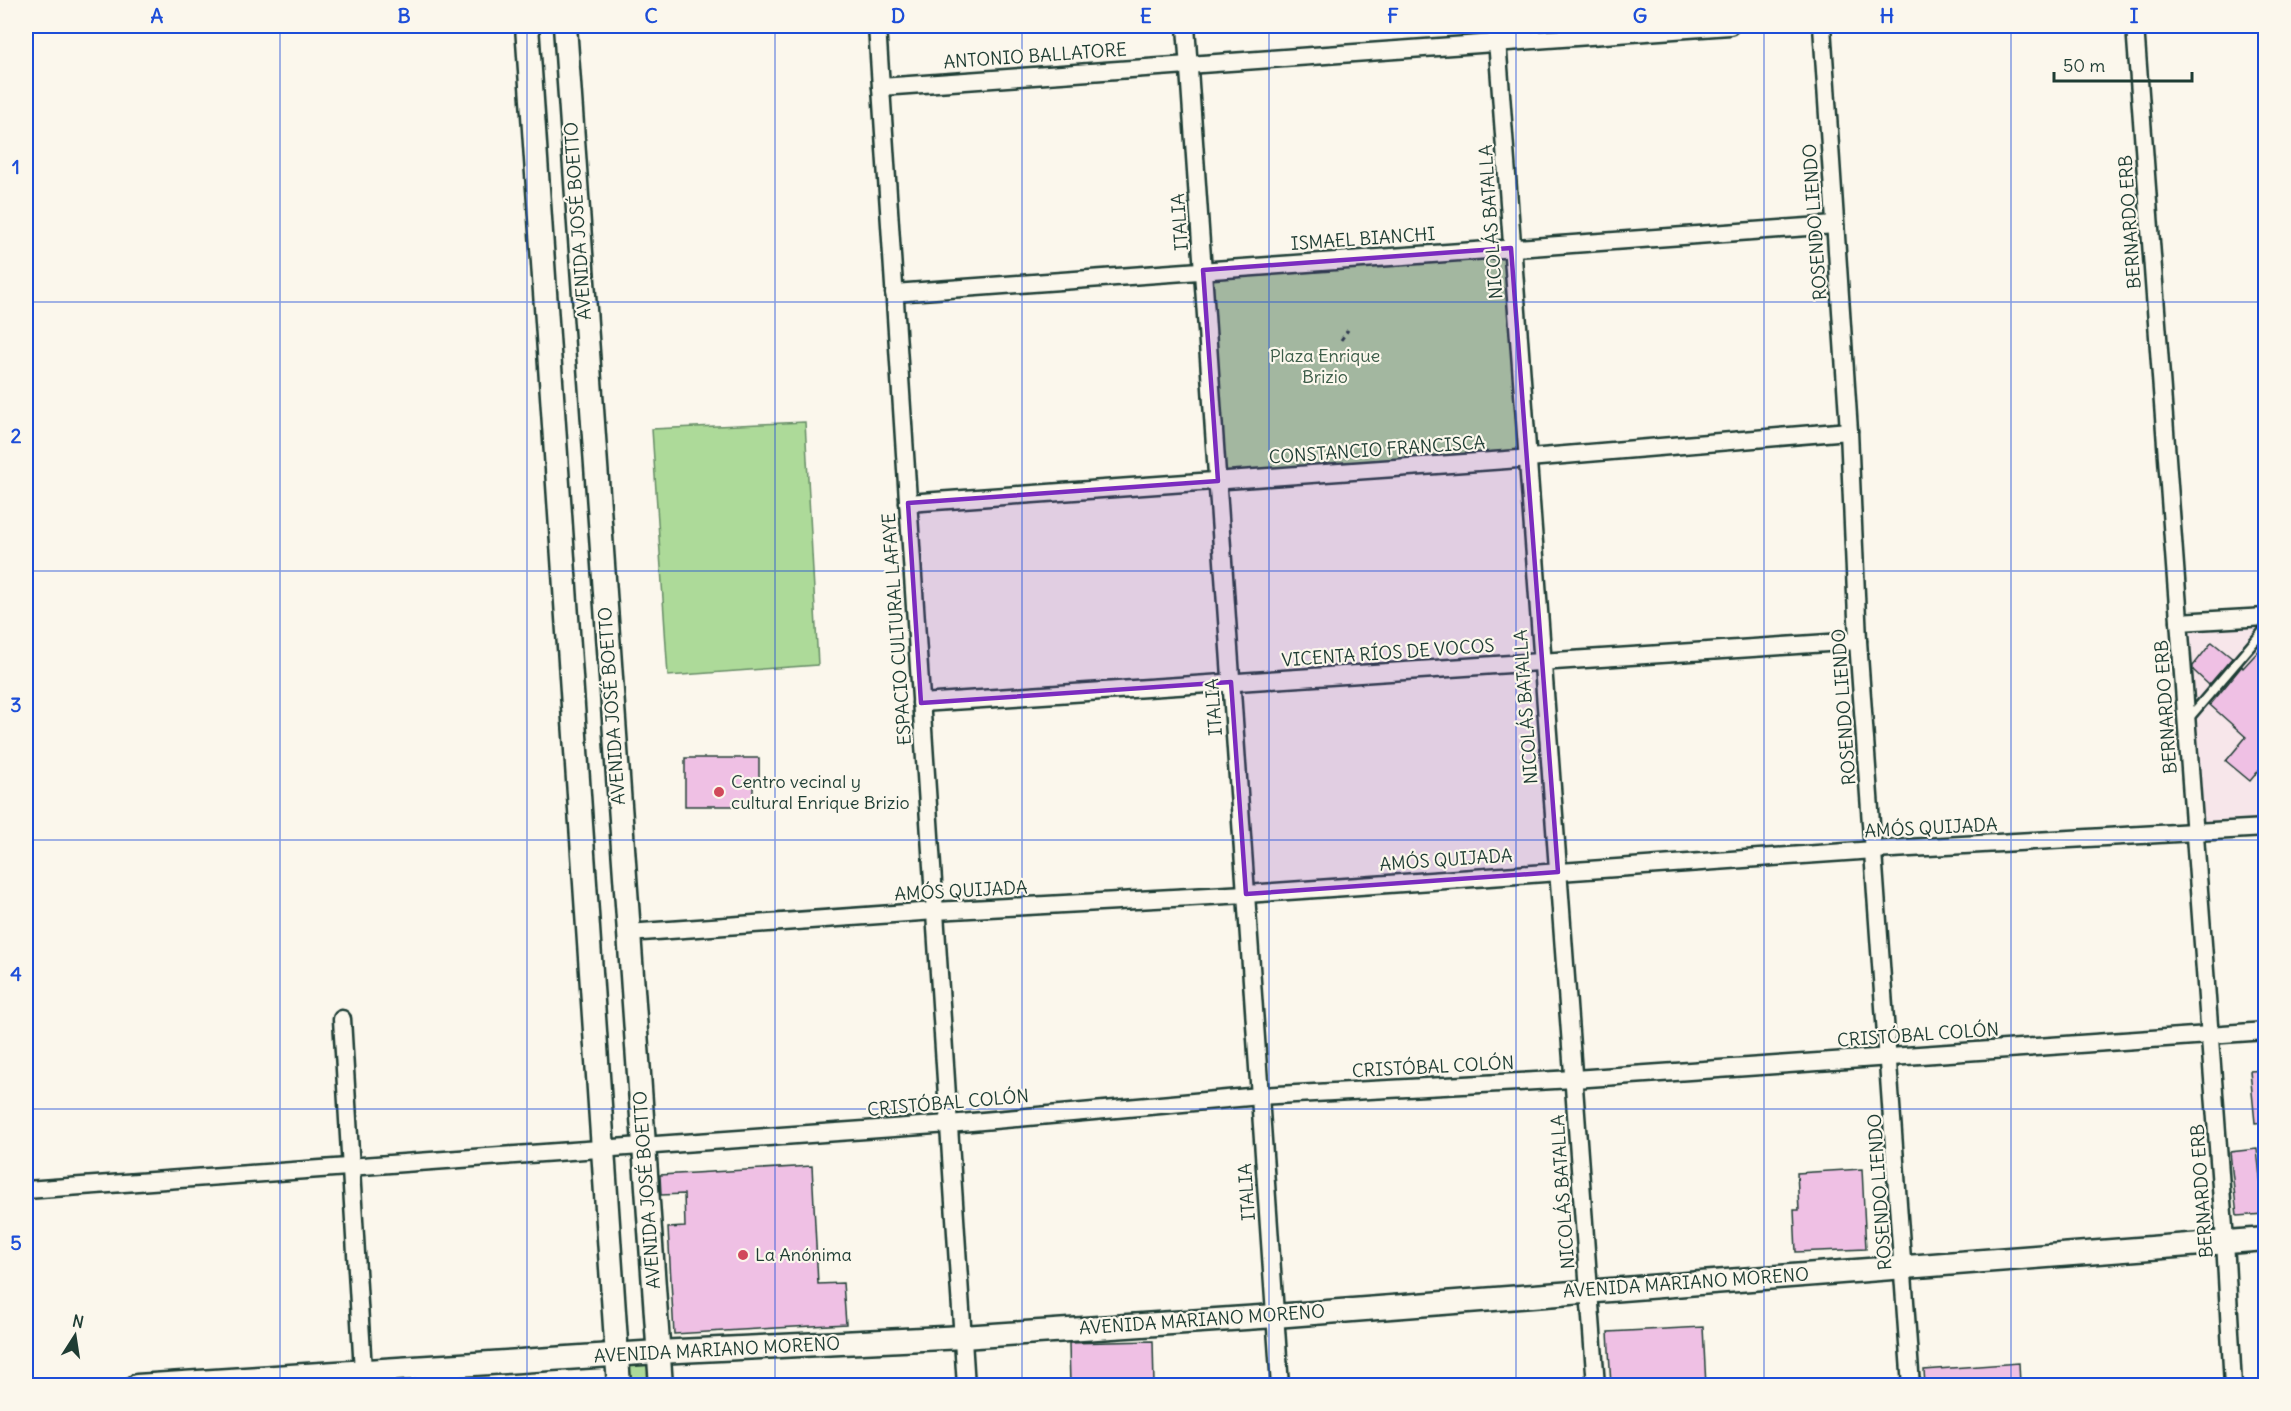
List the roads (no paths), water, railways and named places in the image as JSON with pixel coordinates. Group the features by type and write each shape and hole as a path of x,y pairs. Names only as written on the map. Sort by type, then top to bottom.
{"main road":[{"name":"AVENIDA JOSÉ BOETTO","path":"527,26 619,1386"},
{"name":"AVENIDA JOSÉ BOETTO","path":"565,26 661,1386"},
{"name":"AVENIDA MARIANO MORENO","path":"137,1386 658,1353 963,1337 1275,1316 2265,1239"}],"street":[{"name":"ESPACIO CULTURAL LAFAYE","path":"877,26 966,1386"},
{"name":"ITALIA","path":"1186,26 1280,1386"},
{"name":"ANTONIO BALLATORE","path":"881,87 1189,64 1497,34 1730,26"},
{"name":"ROSENDO LIENDO","path":"1822,26 1849,431 1858,641 1890,1056 1911,1386"},
{"name":"BERNARDO ERB","path":"2135,26 2225,1241 2233,1386"},
{"name":"NICOLÁS BATALLA","path":"1497,34 1596,1386"},
{"name":"ISMAEL BIANCHI","path":"894,292 1835,225"},
{"name":"CONSTANCIO FRANCISCA","path":"908,503 1529,458 1849,431"},
{"path":"2179,622 2265,617"},
{"name":"VICENTA RÍOS DE VOCOS","path":"921,703 1858,641"},
{"name":"AMÓS QUIJADA","path":"628,933 935,911 1246,894 1874,850 2195,834 2265,828"},
{"path":"342,1019 363,1371"},
{"name":"CRISTÓBAL COLÓN","path":"26,1190 949,1124 1260,1096 1574,1079 2265,1031"}],"lane":[{"path":"2186,722 2265,628"}],"place":[{"name":"Centro vecinal y cultural Enrique Brizio","path":"719,792"},
{"name":"La Anónima","path":"743,1255"}],"park label":[{"name":"Plaza Enrique Brizio","path":"1325,366"}]}
